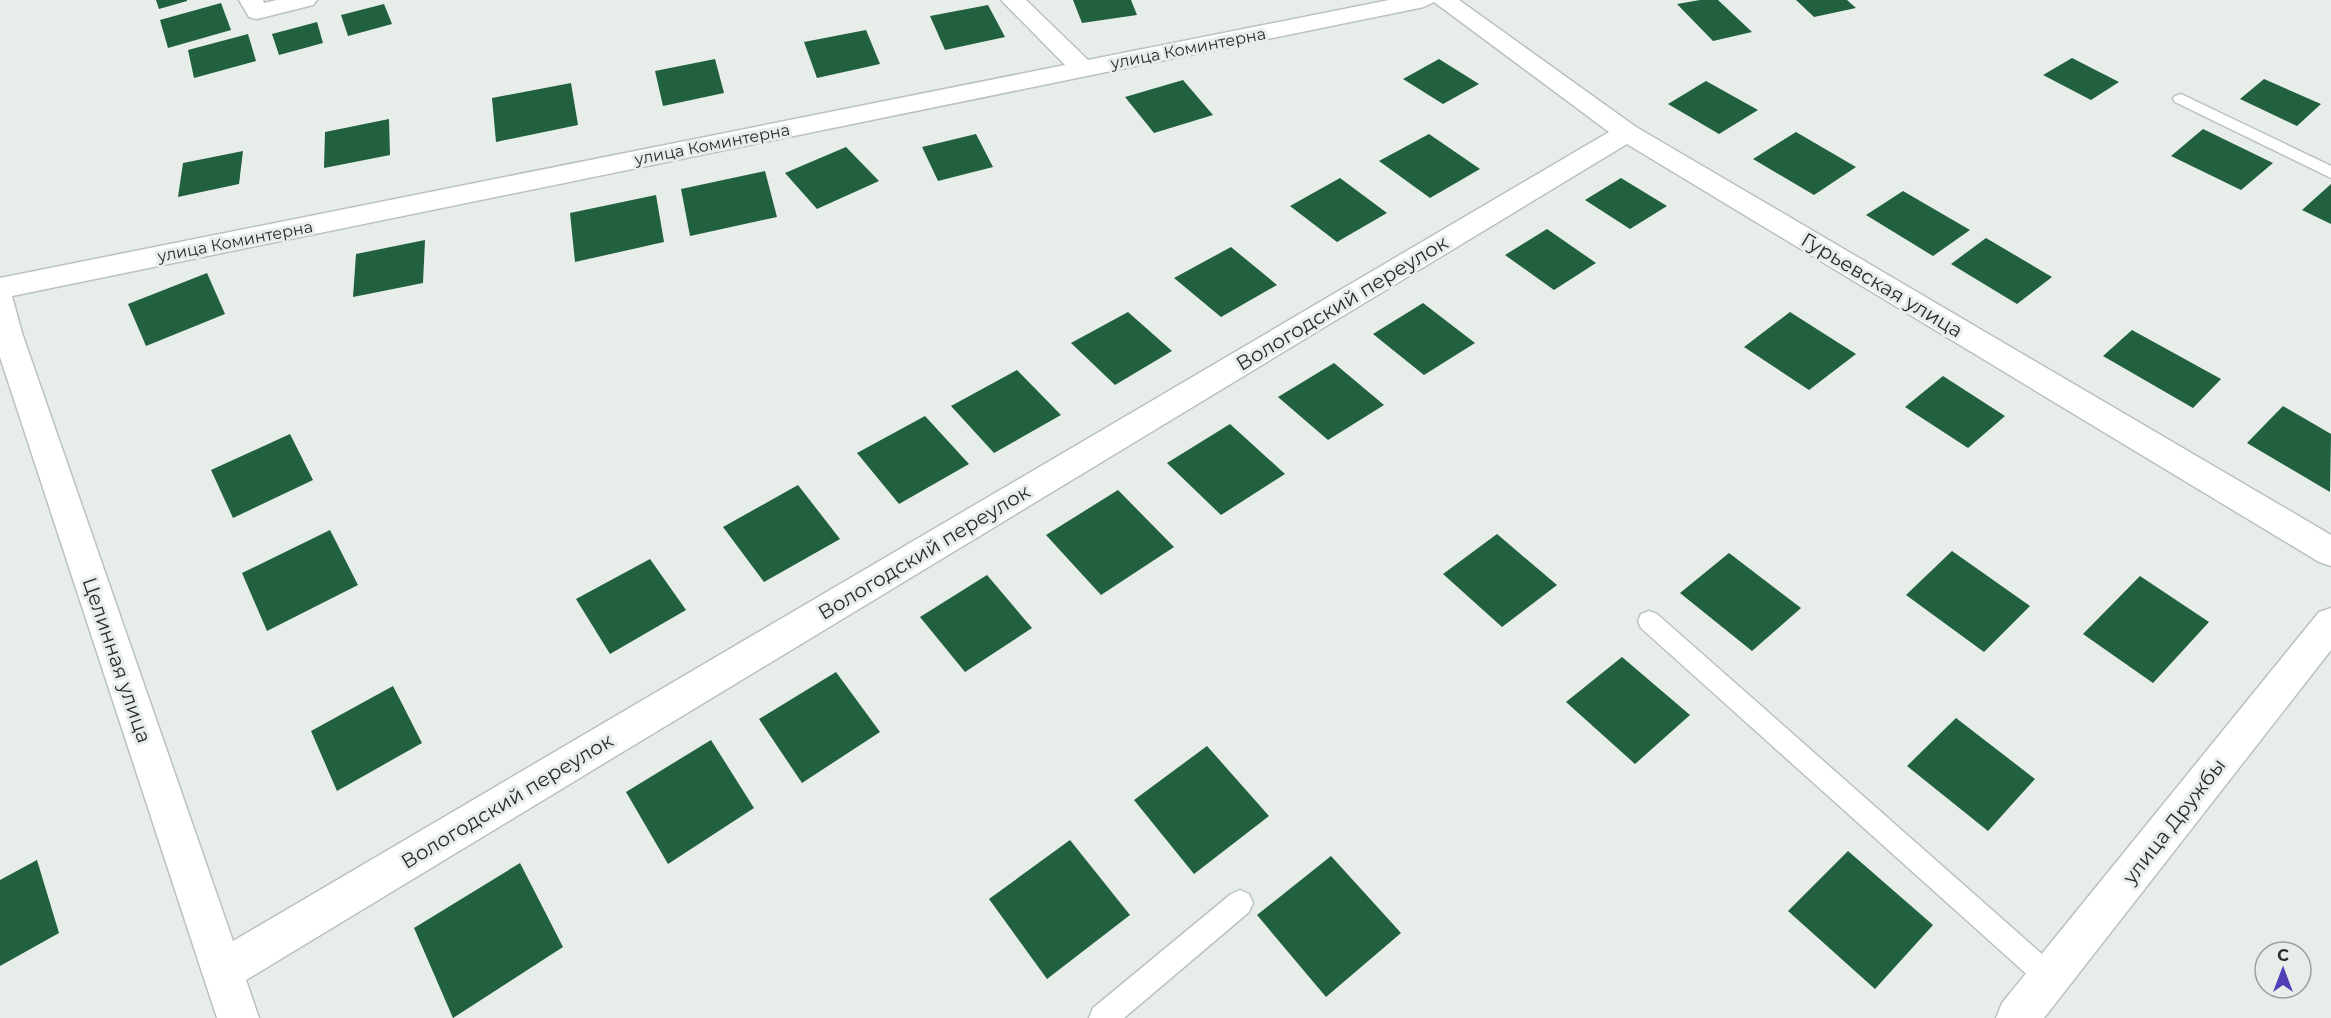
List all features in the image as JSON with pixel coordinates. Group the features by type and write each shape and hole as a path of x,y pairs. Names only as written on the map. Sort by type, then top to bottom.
{"street":[{"path":"251,0 257,12 305,0"},
{"path":"1013,0 1083,69"},
{"name":"улица Коминтерна","path":"0,288 1424,0"},
{"name":"Гурьевская улица","path":"1444,0 1627,133 2331,552"},
{"name":"Вологодский переулок","path":"222,971 1627,133"},
{"name":"Целинная улица","path":"2,323 238,1018"},
{"name":"улица Дружбы","path":"2017,1018 2331,623"}],"lane":[{"path":"2181,99 2331,173"},
{"path":"1649,621 2050,978"},
{"path":"1103,1018 1240,903"}],"building":[{"path":"156,0 187,0 187,1 159,9"},
{"path":"1073,0 1131,0 1137,15 1082,23"},
{"path":"1718,0 1752,32 1713,41 1677,4"},
{"path":"1796,0 1847,0 1856,8 1814,17"},
{"path":"221,3 231,30 168,48 160,20"},
{"path":"384,4 392,24 348,36 341,15"},
{"path":"988,5 1005,37 945,50 930,16"},
{"path":"317,22 323,43 279,55 272,34"},
{"path":"866,30 880,64 817,78 804,42"},
{"path":"248,34 256,61 194,78 188,50"},
{"path":"2072,58 2119,82 2091,100 2043,75"},
{"path":"715,59 724,93 663,106 655,71"},
{"path":"1439,59 1479,84 1443,104 1403,79"},
{"path":"2264,79 2321,104 2297,126 2240,99"},
{"path":"1183,80 1213,115 1154,133 1125,97"},
{"path":"1706,81 1758,110 1719,134 1668,104"},
{"path":"571,83 578,125 496,142 492,98"},
{"path":"389,119 390,155 324,168 325,132"},
{"path":"2203,129 2273,163 2241,190 2171,156"},
{"path":"1796,132 1856,167 1814,195 1753,159"},
{"path":"976,134 993,167 938,181 922,147"},
{"path":"1429,134 1480,169 1430,198 1379,161"},
{"path":"846,147 879,181 817,209 785,173"},
{"path":"243,151 239,184 178,197 183,163"},
{"path":"765,171 777,217 690,236 681,189"},
{"path":"1340,178 1387,213 1337,242 1290,206"},
{"path":"1621,178 1667,206 1630,229 1585,200"},
{"path":"2331,184 2331,224 2302,210"},
{"path":"1903,191 1970,230 1933,256 1866,215"},
{"path":"656,195 664,242 575,262 570,213"},
{"path":"1547,229 1596,263 1554,290 1505,255"},
{"path":"1986,238 2052,277 2017,304 1951,264"},
{"path":"425,240 423,283 353,297 356,254"},
{"path":"1231,247 1277,285 1221,317 1174,278"},
{"path":"207,273 225,314 146,346 128,304"},
{"path":"1423,303 1475,343 1424,375 1373,334"},
{"path":"1128,312 1172,351 1115,385 1071,343"},
{"path":"1790,312 1856,354 1809,390 1744,347"},
{"path":"2132,330 2221,379 2193,408 2103,356"},
{"path":"1334,363 1384,405 1328,440 1278,397"},
{"path":"1017,370 1061,415 994,453 951,406"},
{"path":"1943,376 2005,416 1968,448 1905,407"},
{"path":"2283,406 2331,434 2330,492 2247,443"},
{"path":"925,416 969,464 899,504 857,453"},
{"path":"1230,424 1285,474 1221,515 1167,463"},
{"path":"290,434 313,480 233,518 211,470"},
{"path":"798,485 840,539 764,582 723,527"},
{"path":"1118,490 1174,547 1101,595 1046,535"},
{"path":"330,530 358,585 267,631 242,573"},
{"path":"1497,534 1557,585 1502,627 1443,574"},
{"path":"1952,551 2030,606 1984,652 1906,595"},
{"path":"1729,553 1801,608 1752,651 1680,593"},
{"path":"650,559 686,610 610,654 576,599"},
{"path":"987,575 1032,628 965,672 920,617"},
{"path":"2140,576 2209,622 2153,683 2083,634"},
{"path":"1622,657 1690,715 1635,764 1566,702"},
{"path":"836,672 880,732 802,783 759,719"},
{"path":"393,686 422,743 337,791 311,731"},
{"path":"1956,718 2035,779 1988,831 1907,766"},
{"path":"711,740 754,808 668,864 626,792"},
{"path":"1207,746 1269,816 1194,874 1134,800"},
{"path":"1070,840 1130,915 1047,979 989,899"},
{"path":"1848,851 1933,925 1875,989 1788,911"},
{"path":"1331,856 1401,933 1326,997 1257,915"},
{"path":"37,860 59,933 0,966 0,880"},
{"path":"520,863 563,947 453,1018 414,928"}]}
